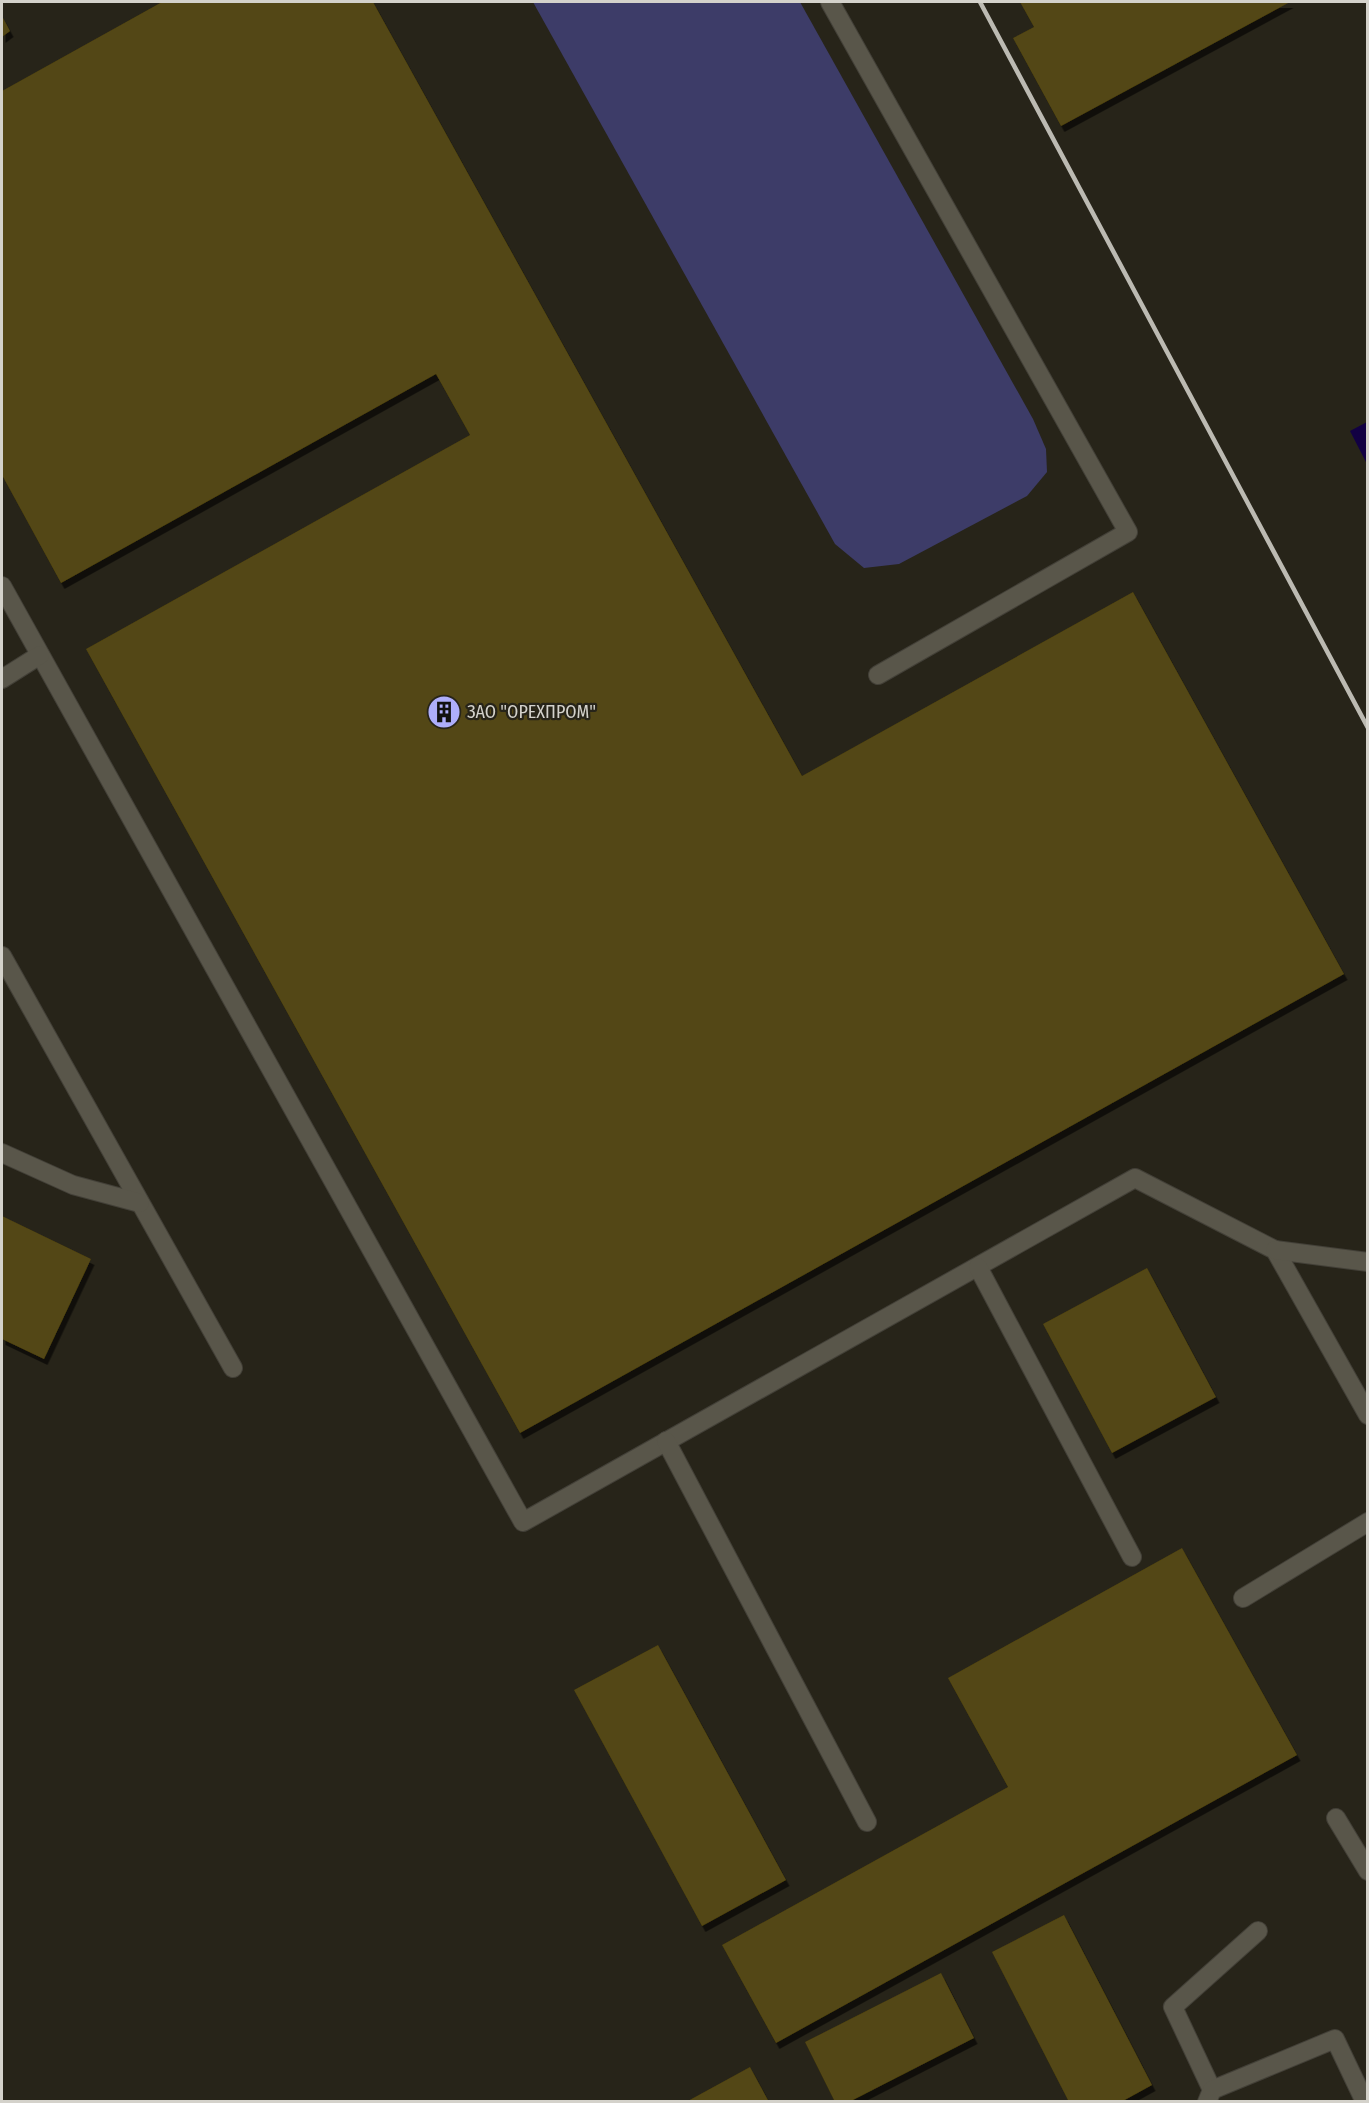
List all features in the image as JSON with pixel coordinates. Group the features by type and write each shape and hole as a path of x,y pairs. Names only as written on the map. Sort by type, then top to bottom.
{"lane":[{"path":"830,2 1128,532 878,675"},
{"path":"2,586 523,1522 1135,1178 1275,1250 1368,1262"},
{"path":"2,680 40,656"},
{"path":"2,956 232,1368"},
{"path":"2,1153 73,1185 140,1203"},
{"path":"1275,1250 1368,1415"},
{"path":"978,1267 1132,1557"},
{"path":"666,1441 867,1822"},
{"path":"1243,1598 1368,1522"},
{"path":"1336,1818 1368,1871"},
{"path":"1258,1930 1173,2007 1209,2096 1335,2039 1365,2102"}],"shaded area":[{"path":"533,2 800,2 1033,419 1046,449 1047,472 1027,496 899,564 864,568 835,544"},
{"path":"1367,422 1367,464 1350,431"}],"building":[{"name":"ЗАО \"ОРЕХПРОМ\"","path":"162,2 373,2 802,776 1133,592 1344,974 520,1433 86,649 470,435 436,374 61,583 2,475 2,91"},
{"path":"1020,2 1290,2 1061,126 1013,38 1034,27"},
{"path":"2,16 10,31 2,37"},
{"path":"2,1216 91,1259 44,1359 2,1339"},
{"path":"1147,1268 1216,1397 1112,1453 1043,1324"},
{"path":"1182,1548 1297,1755 776,2043 722,1945 1008,1787 948,1678"},
{"path":"658,1645 786,1880 702,1926 574,1690"},
{"path":"1064,1915 1152,2085 1121,2102 1069,2102 992,1952"},
{"path":"941,1973 974,2038 849,2102 835,2102 805,2042"},
{"path":"750,2067 769,2102 686,2102"}],"railway":[{"path":"980,2 1368,728"}],"place":[{"name":"ЗАО \"ОРЕХПРОМ\"","path":"444,712"}]}
